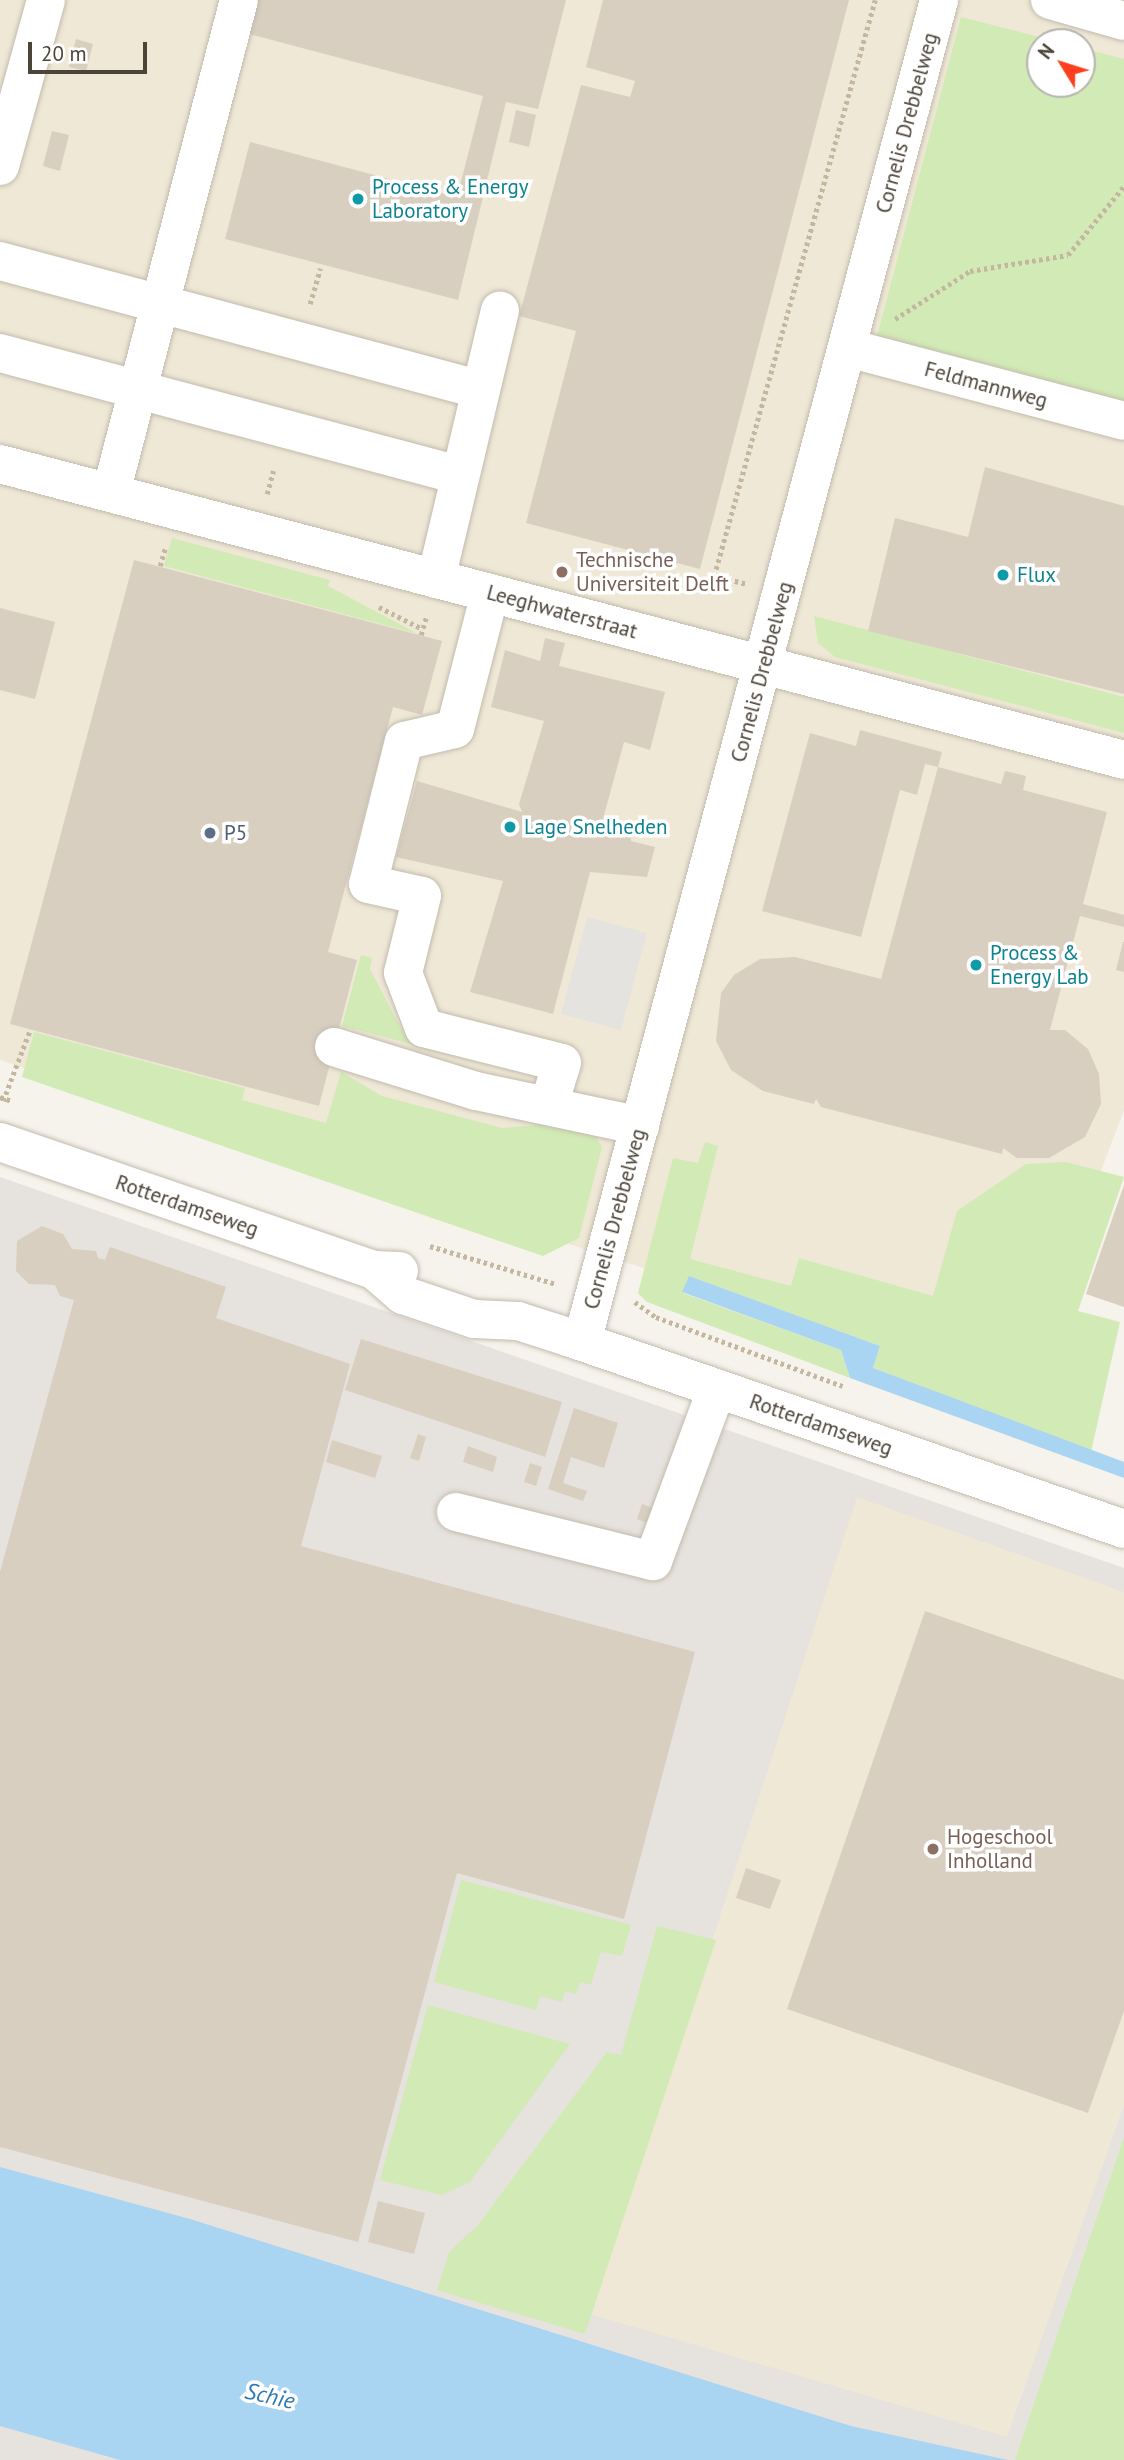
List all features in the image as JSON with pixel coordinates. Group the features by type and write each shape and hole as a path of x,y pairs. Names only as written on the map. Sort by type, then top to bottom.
{"street":[{"path":"0,166 46,0"},
{"path":"111,493 239,0"},
{"name":"Cornelis Drebbelweg","path":"582,1342 783,594 863,353 939,0"},
{"path":"1049,0 1124,21"},
{"path":"0,261 480,390"},
{"path":"436,579 458,475 500,311"},
{"path":"0,353 458,475"},
{"name":"Feldmannweg","path":"863,353 1124,421"},
{"name":"Leeghwaterstraat","path":"0,464 1124,760"},
{"path":"490,593 455,729 404,741 368,884 422,896 403,973 424,1028 562,1063 535,1102"},
{"path":"334,1047 535,1102 640,1126"},
{"name":"Rotterdamseweg","path":"0,1142 374,1270 403,1295 474,1320 518,1321 1124,1529"},
{"path":"457,1512 653,1561 717,1388"}],"path":[{"path":"783,594 714,576 875,0"},
{"path":"863,353 884,327 970,271 1069,256 1124,186"},
{"path":"421,635 424,624"},
{"path":"4,1099 30,1030"},
{"name":"Rotterdamseweg","path":"598,1283 656,1317 858,1392"}],"shaded area":[{"name":"Technische Universiteit Delft","path":"0,0 1124,0 1124,1110 1018,1389 0,1060"},
{"path":"587,917 647,933 621,1030 561,1014"},
{"path":"0,1177 1124,1568 1124,2460 0,2460"},
{"name":"Hogeschool Inholland","path":"857,1497 1124,1592 1124,2105 1007,2437 590,2314"}],"green space":[{"path":"961,17 1026,34 1026,98 1096,98 1096,52 1124,59 1124,401 877,336"},
{"path":"172,538 330,580 328,586 418,634 164,566"},
{"path":"814,616 1124,697 1124,733 835,657 818,643"},
{"path":"361,955 372,958 370,969 405,1036 519,1065 522,1073 342,1026"},
{"path":"34,1032 245,1088 242,1100 326,1123 341,1072 382,1096 502,1128 562,1123 594,1133 602,1147 579,1238 543,1256 22,1077"},
{"path":"705,1142 718,1146 690,1259 791,1286 799,1258 933,1296 957,1211 1026,1164 1066,1162 1124,1177 1078,1311 1120,1322 1091,1452 873,1368 880,1346 689,1276 683,1293 841,1350 850,1378 647,1302 638,1293 673,1158 698,1163"},
{"path":"461,1880 631,1925 622,1956 601,1952 591,1985 580,1982 576,1994 565,1991 562,2002 540,1996 536,2010 434,1982"},
{"path":"657,1926 716,1940 585,2334 437,2290 449,2252 478,2225 607,2052 621,2055"},
{"path":"428,2005 570,2044 470,2182 442,2195 380,2180"},
{"path":"1124,2137 1124,2460 1015,2460"}],"water":[{"path":"689,1276 880,1346 873,1368 1124,1462 1124,1478 850,1378 841,1350 682,1292"},
{"name":"Schie","path":"0,2167 190,2219 851,2426 1008,2460 120,2460 0,2426"}],"building":[{"path":"258,0 566,0 538,109 506,102 458,300 225,239 250,142 457,197 483,96 249,34"},
{"path":"603,0 849,0 700,569 526,523 576,331 519,316 581,85 630,97 635,81 586,67"},
{"path":"76,39 93,44 86,71 69,67"},
{"path":"516,110 536,115 529,147 509,142"},
{"path":"52,131 69,135 60,171 43,166"},
{"name":"Flux","path":"985,467 1124,506 1124,694 868,631 895,518 968,537"},
{"name":"P5","path":"134,560 442,641 422,715 393,707 328,952 357,960 319,1106 10,1024"},
{"path":"0,608 55,622 35,699 0,690"},
{"name":"Lage Snelheden","path":"545,638 565,643 559,666 665,692 650,750 624,742 602,823 630,830 631,841 655,847 647,877 590,872 553,1014 470,992 503,881 396,857 417,781 522,812 519,804 544,721 491,707 505,650 540,661"},
{"path":"860,730 942,752 938,767 925,764 917,795 900,790 861,937 762,911 810,733 856,746"},
{"name":"Process & Energy Lab","path":"938,767 1001,784 1005,771 1026,776 1023,790 1107,812 1083,904 1124,915 1124,927 1080,916 1050,1030 1065,1030 1088,1049 1099,1074 1101,1104 1085,1137 1049,1158 1017,1158 1003,1148 1002,1154 821,1107 816,1099 814,1104 763,1091 731,1070 716,1041 721,993 734,975 760,959 795,957 881,979"},
{"path":"1124,942 1124,972 1116,970"},
{"path":"1124,1185 1124,1307 1086,1294"},
{"path":"42,1226 63,1234 72,1249 96,1251 98,1258 105,1260 110,1247 226,1287 216,1318 350,1364 301,1546 695,1652 624,1919 457,1873 358,2242 0,2147 0,1572 74,1300 60,1296 55,1285 29,1284 16,1271 17,1241"},
{"path":"361,1339 562,1402 545,1457 345,1390"},
{"path":"574,1408 618,1423 604,1468 571,1457 563,1483 587,1491 583,1501 548,1489"},
{"path":"418,1434 426,1437 419,1461 410,1458"},
{"path":"332,1440 382,1456 375,1478 326,1462"},
{"path":"468,1446 497,1457 493,1472 463,1462"},
{"path":"530,1463 542,1467 536,1486 524,1482"},
{"path":"642,1504 653,1508 648,1523 637,1519"},
{"path":"925,1611 1124,1680 1124,2011 1088,2113 787,2009"},
{"path":"746,1868 781,1880 770,1909 736,1898"},
{"path":"378,2201 425,2213 414,2254 368,2242"}],"place":[{"name":"Process & Energy Laboratory","path":"358,199"},
{"name":"Technische Universiteit Delft","path":"562,572"},
{"name":"Flux","path":"1003,575"},
{"name":"Lage Snelheden","path":"510,827"},
{"name":"P5","path":"210,833"},
{"name":"Process & Energy Lab","path":"976,965"},
{"name":"Hogeschool Inholland","path":"933,1849"}]}
